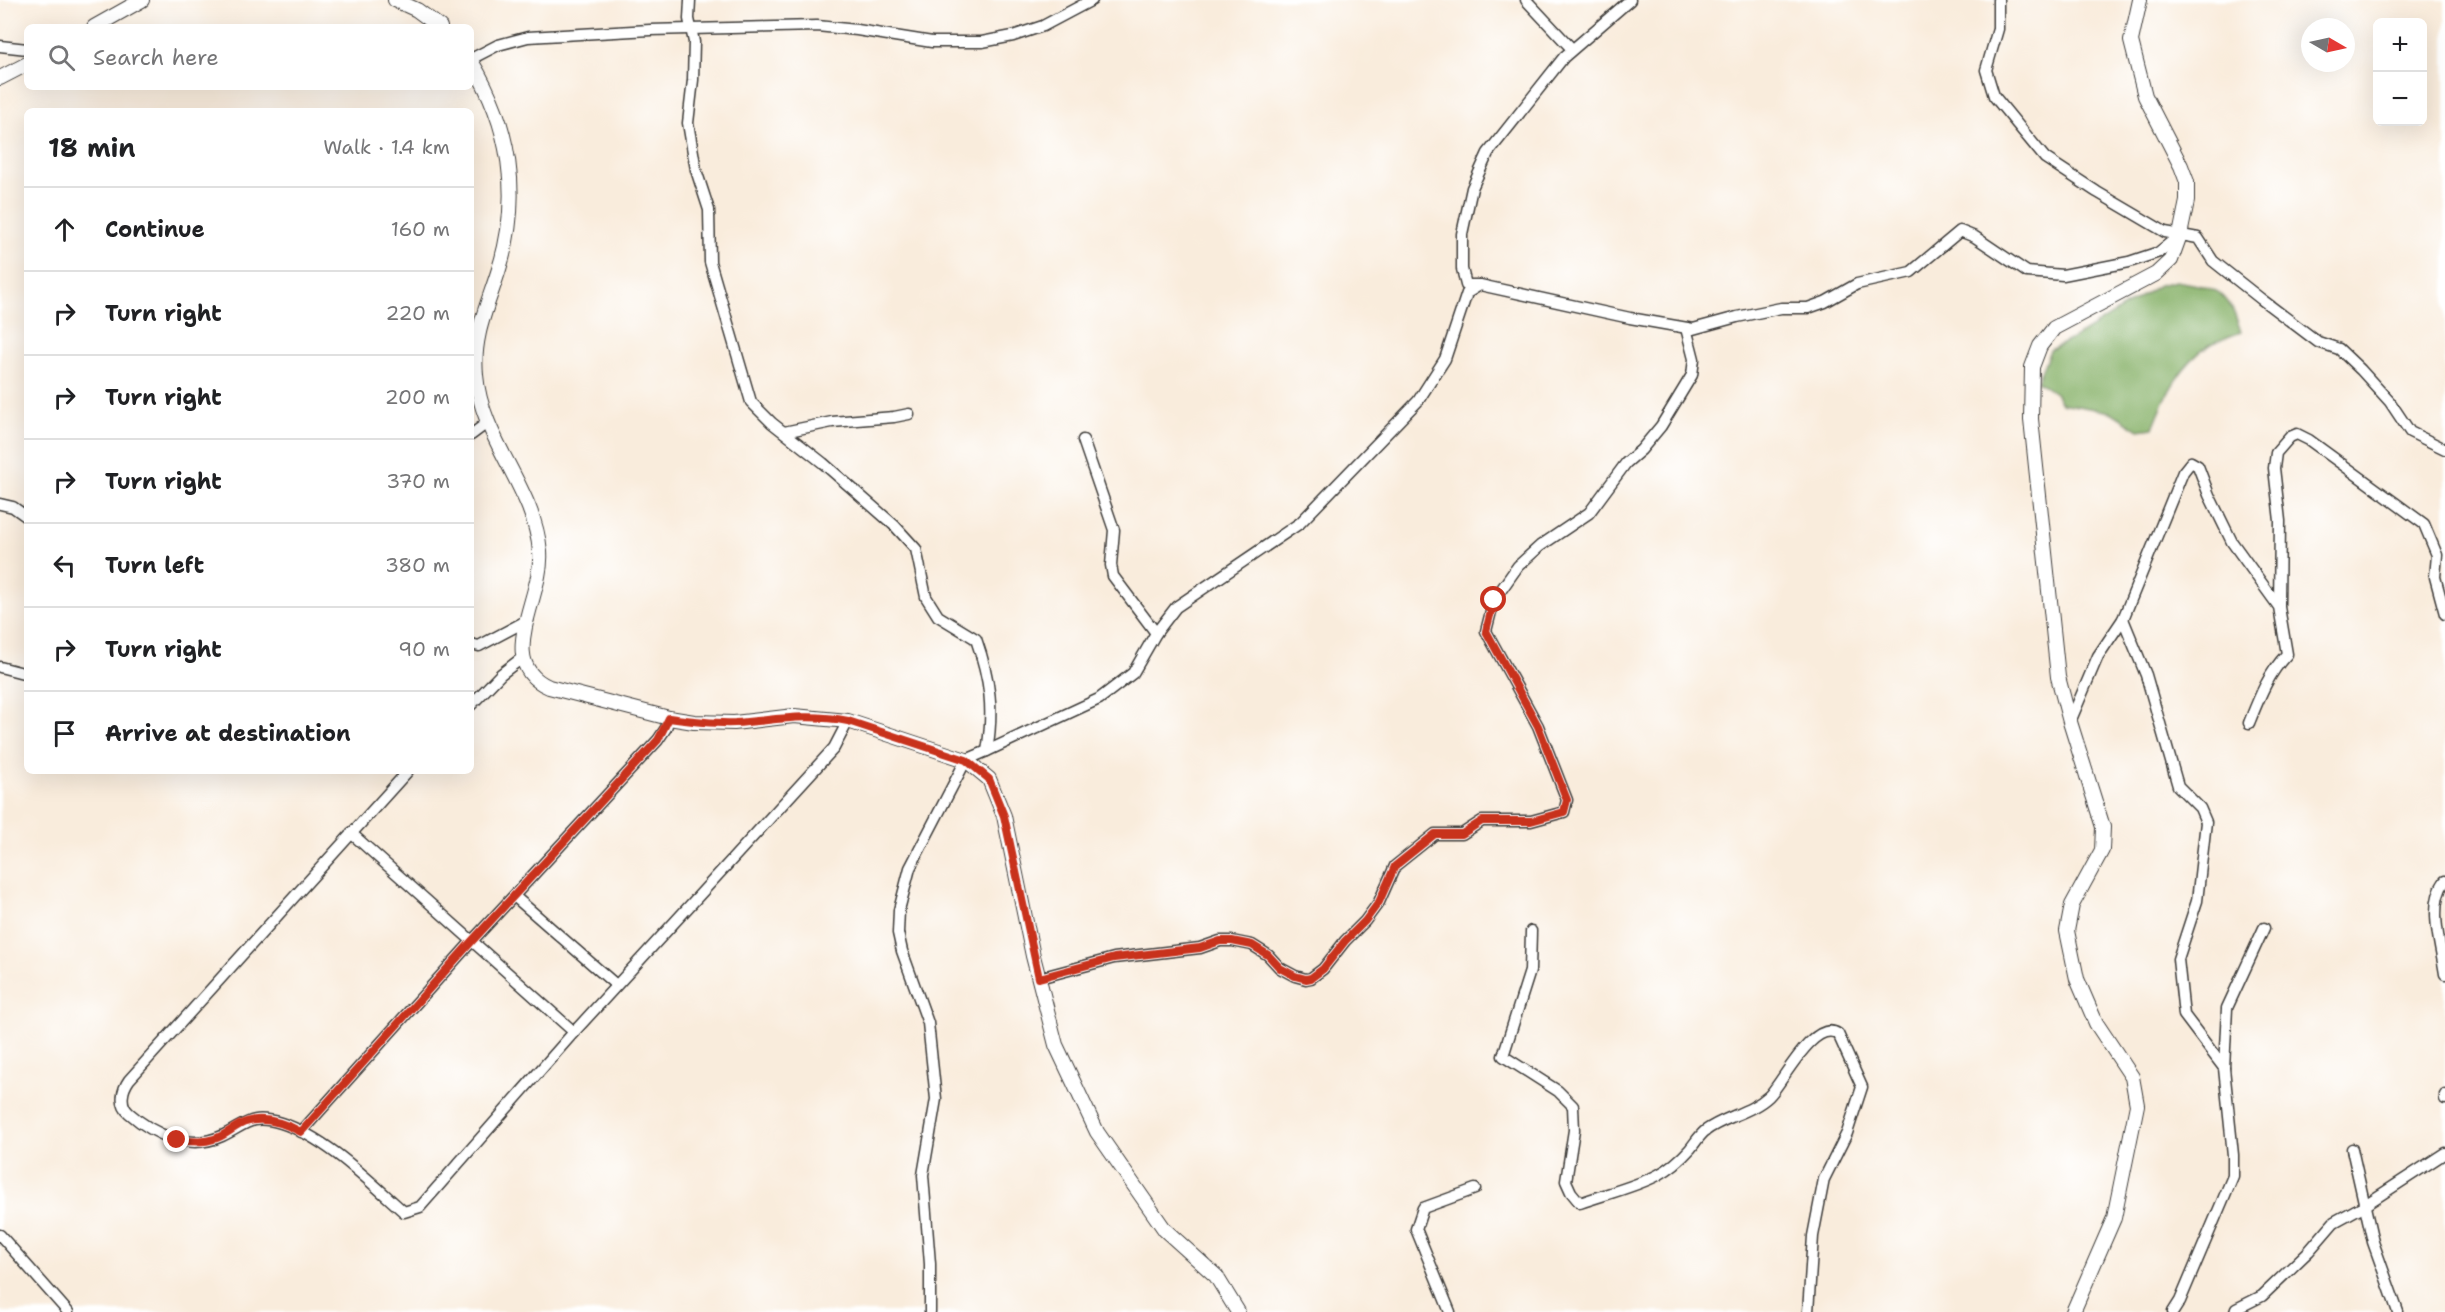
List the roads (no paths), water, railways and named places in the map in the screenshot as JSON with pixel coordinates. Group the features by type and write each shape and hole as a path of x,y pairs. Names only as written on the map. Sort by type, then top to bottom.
{"street":[{"path":"99,24 142,0"},
{"path":"395,0 417,10 436,24"},
{"path":"690,0 694,42 693,80 688,123 696,170 710,210 710,262 751,402 895,526 916,549 926,597 938,616 976,639 988,672 992,720 987,751"},
{"path":"474,58 498,45 528,37 691,29 818,26 932,42 966,43 1028,32 1059,20 1092,0"},
{"path":"1526,0 1572,49"},
{"path":"1630,0 1572,49 1488,153 1472,188 1462,234 1462,269 1466,285 1480,285 1630,318 1693,329 1781,308 1808,308 1826,302 1857,284 1911,272 1960,231 1975,237 2027,272 2063,275 2130,262 2159,252 2180,235"},
{"path":"1998,0 1998,29 1986,70 1994,96 2045,158 2165,232 2198,238 2213,261 2318,342 2338,349 2361,370 2390,402 2410,432 2445,449"},
{"path":"2073,1312 2114,1218 2137,1105 2132,1077 2096,1023 2077,979 2067,931 2072,905 2102,850 2103,827 2058,677 2031,419 2032,367 2040,346 2054,328 2156,274 2171,260 2180,235 2187,201 2187,182 2145,96 2131,41 2140,0"},
{"path":"0,46 24,49"},
{"path":"0,78 24,66"},
{"path":"474,66 498,113 506,142 510,179 510,212 506,240 499,270 480,323 475,352 479,396 487,423 532,515 538,536 541,555 540,576 522,641 522,658 530,676 549,687 669,718 694,722 734,723 813,716 848,721 966,760 989,779 1004,816 1056,1045 1097,1132 1166,1230 1216,1276 1238,1312"},
{"path":"930,1312 930,1264 923,1175 936,1100 928,1023 902,951 898,933 899,910 910,868 966,760 1099,699 1133,673 1156,633 1176,607 1300,523 1418,401 1445,359 1467,293 1480,285"},
{"path":"1039,978 1114,958 1200,948 1220,941 1232,941 1252,945 1268,955 1280,968 1295,976 1311,978 1323,969 1345,941 1365,921 1379,902 1395,866 1435,834 1462,834 1482,821 1531,821 1564,812 1567,800 1538,726 1486,631 1494,600 1518,566 1533,552 1589,513 1626,463 1641,450 1661,426 1692,375 1694,359 1686,328"},
{"path":"784,432 832,422 909,414"},
{"path":"474,433 487,423"},
{"path":"2248,723 2264,686 2275,667 2287,654 2279,607 2280,521 2274,468 2276,453 2290,437 2296,435 2309,440 2424,524 2441,557 2435,577 2445,614"},
{"path":"1083,440 1114,530 1113,576 1156,633"},
{"path":"2070,722 2098,656 2123,619 2183,472 2191,462 2198,466 2209,495 2232,542 2279,607"},
{"path":"0,504 13,507 24,515"},
{"path":"2123,619 2146,675 2178,786 2200,808 2206,822 2197,901 2178,959 2184,1015 2224,1068"},
{"path":"474,645 479,646 528,620"},
{"path":"474,702 501,674 522,658"},
{"path":"0,667 24,673"},
{"path":"301,1132 472,941 658,740 669,718"},
{"path":"405,774 129,1080 122,1095 126,1110 144,1126 165,1137 201,1142 213,1140 238,1125 257,1119 279,1122 301,1132 346,1161 404,1212 414,1210 425,1202 574,1032 834,748 848,721"},
{"path":"351,832 574,1032"},
{"path":"2445,882 2437,892 2436,906 2445,974"},
{"path":"514,896 616,986"},
{"path":"2173,1312 2180,1301 2234,1176 2234,1155 2224,1068 2227,1008 2264,928"},
{"path":"1531,931 1530,971 1503,1056 1558,1091 1573,1106 1575,1130 1566,1181 1580,1203 1658,1174 1688,1151 1705,1131 1741,1114 1769,1096 1798,1055 1818,1035 1826,1030 1833,1030 1838,1034 1862,1087 1847,1133 1824,1179 1813,1236 1808,1312"},
{"path":"2352,1149 2373,1242 2398,1312"},
{"path":"2235,1312 2236,1309 2262,1296 2309,1251 2334,1222 2365,1205 2445,1153"},
{"path":"1450,1312 1416,1229 1423,1208 1475,1189"},
{"path":"0,1235 68,1312"}]}
